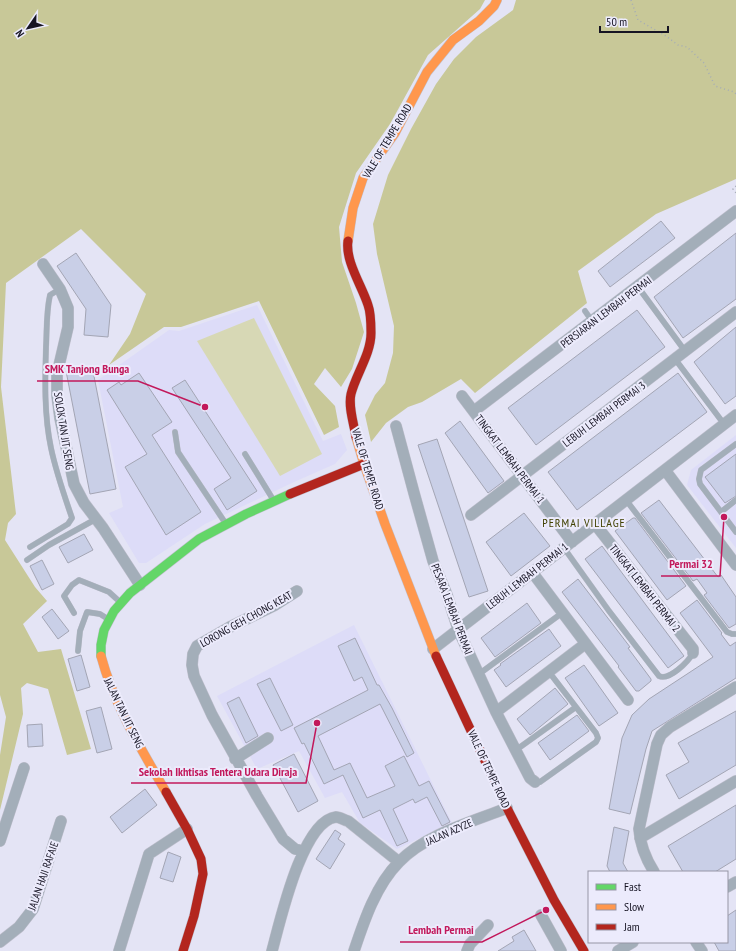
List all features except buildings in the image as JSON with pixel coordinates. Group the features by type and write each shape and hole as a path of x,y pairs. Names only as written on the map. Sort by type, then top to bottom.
{"main road":[{"name":"VALE OF TEMPE ROAD","path":"496,0 494,6 479,21 453,40 427,72 395,132 363,178 353,208 347,248 352,266 369,307 371,334 367,353 351,395 351,410 354,429 364,464 433,649 507,808 554,900 584,951"},
{"name":"JALAN TAN JIT SENG","path":"183,951 194,916 203,874 201,859 186,829 131,732 106,678 101,656 101,645 104,630 109,619 121,602 140,585 190,546 226,525 274,502 364,464"}],"street":[{"name":"PERSIARAN LEMBAH PERMAI","path":"474,411 736,211"},
{"name":"SOLOK TAN JIT SENG","path":"44,264 60,289 68,308 68,327 57,374 57,395 60,418 74,484 84,503 140,585"},
{"name":"LEBUH LEMBAH PERMAI 3","path":"471,515 686,352 736,312"},
{"name":"TINGKAT LEMBAH PERMAI 1","path":"462,396 522,476 568,545"},
{"name":"LEBUH LEMBAH PERMAI 1","path":"433,649 736,415"},
{"name":"PESARA LEMBAH PERMAI","path":"396,426 434,561 458,629 496,712 530,778 535,782"},
{"path":"665,470 734,558"},
{"name":"TINGKAT LEMBAH PERMAI 2","path":"595,524 693,649 693,653"},
{"path":"532,572 628,700"},
{"name":"LORONG GEH CHONG KEAT","path":"296,591 275,605 197,646 193,654 192,665 194,676 235,758 283,839 295,849 303,852"},
{"path":"496,712 585,644"},
{"path":"654,871 643,850 640,838 640,821 657,744 661,735 670,727 736,687"},
{"path":"235,758 268,738"},
{"path":"0,841 24,768"},
{"path":"640,838 736,781"},
{"name":"JALAN AZYZE","path":"354,951 363,924 376,895 387,876 399,862 417,846 439,835 507,808"},
{"path":"272,951 292,882 303,852 322,824 338,817 348,821 399,862"},
{"name":"JALAN HAJI RAFAIE","path":"0,942 19,927 33,909 61,821"},
{"path":"120,951 149,854 186,829"},
{"path":"541,915 561,951"},
{"path":"467,951 470,944 488,925"},
{"path":"618,951 631,943"}],"lane":[{"path":"638,287 686,352"},
{"path":"30,547 68,524 72,518 50,447 44,375 47,309 50,296 60,289"},
{"path":"585,311 593,321"},
{"path":"676,359 724,424"},
{"path":"175,432 178,452 226,525"},
{"path":"736,444 702,470 699,474 700,484 736,532"},
{"path":"245,454 274,502"},
{"path":"626,500 728,632 736,634"},
{"path":"721,512 736,500"},
{"path":"27,560 49,545 96,519"},
{"path":"568,545 608,610 659,676 662,678 667,677 677,670 693,653"},
{"path":"74,613 64,596 72,585 80,580 109,592 121,602"},
{"path":"78,651 80,631 85,614 87,612 100,614 109,619"},
{"path":"478,674 562,613"},
{"path":"535,782 540,782 596,742 598,738 596,733 549,672"},
{"path":"516,750 576,707"}],"path":[{"path":"631,0 638,20 666,36 678,45 687,48 704,63 715,86 736,94"},
{"path":"736,186 733,189 736,193"}],"shaded area":[{"path":"257,305 323,441 341,434 347,450 335,464 205,524 146,563 139,563 109,513 123,507 98,380 169,330 179,331"},
{"path":"736,435 736,548 687,485 691,470"},
{"path":"354,625 452,823 397,849 360,823 342,792 325,798 299,751 257,769 217,696"}],"green space":[{"path":"0,0 485,0 480,9 428,55 390,124 356,173 339,227 342,262 364,332 352,369 341,387 325,368 314,384 335,406 339,427 324,435 259,301 181,327 164,327 109,365 130,334 146,294 81,229 6,283 1,387 16,514 8,523 5,540 35,587 47,601 23,624 38,652 61,649 91,749 67,755 48,689 27,683 21,688 23,714 0,810 0,755 6,717 0,695"},
{"path":"516,0 736,0 736,179 656,214 578,271 587,303 475,393 461,379 422,402 408,407 386,423 371,442 365,415 375,395 385,383 393,353 394,326 377,254 373,224 388,175 436,84 454,59 476,37 513,10"},
{"path":"254,318 322,454 280,476 197,341"}],"traffic: fast":[{"path":"101,656 101,645 104,630 114,611 130,593 199,539 246,514 290,494"}],"traffic: slow":[{"path":"348,241 353,208 363,178 395,133 427,72 453,40 479,21 494,6 497,0"},
{"path":"356,437 385,524 436,656"},
{"path":"101,656 113,692 129,726 166,792"}],"traffic: jam":[{"path":"348,241 351,265 368,305 371,322 369,349 353,386 350,399 356,437"},
{"path":"290,494 364,464"},
{"path":"436,656 507,808 554,900 584,951"},
{"path":"166,792 187,829 201,859 203,874 194,916 183,951"}],"place":[{"name":"SMK Tanjong Bunga","path":"205,407"},
{"name":"Permai 32","path":"724,517"},
{"name":"Sekolah Ikhtisas Tentera Udara Diraja","path":"317,723"},
{"name":"Lembah Permai","path":"546,910"}],"district":[{"name":"PERMAI VILLAGE","path":"584,523"}]}
